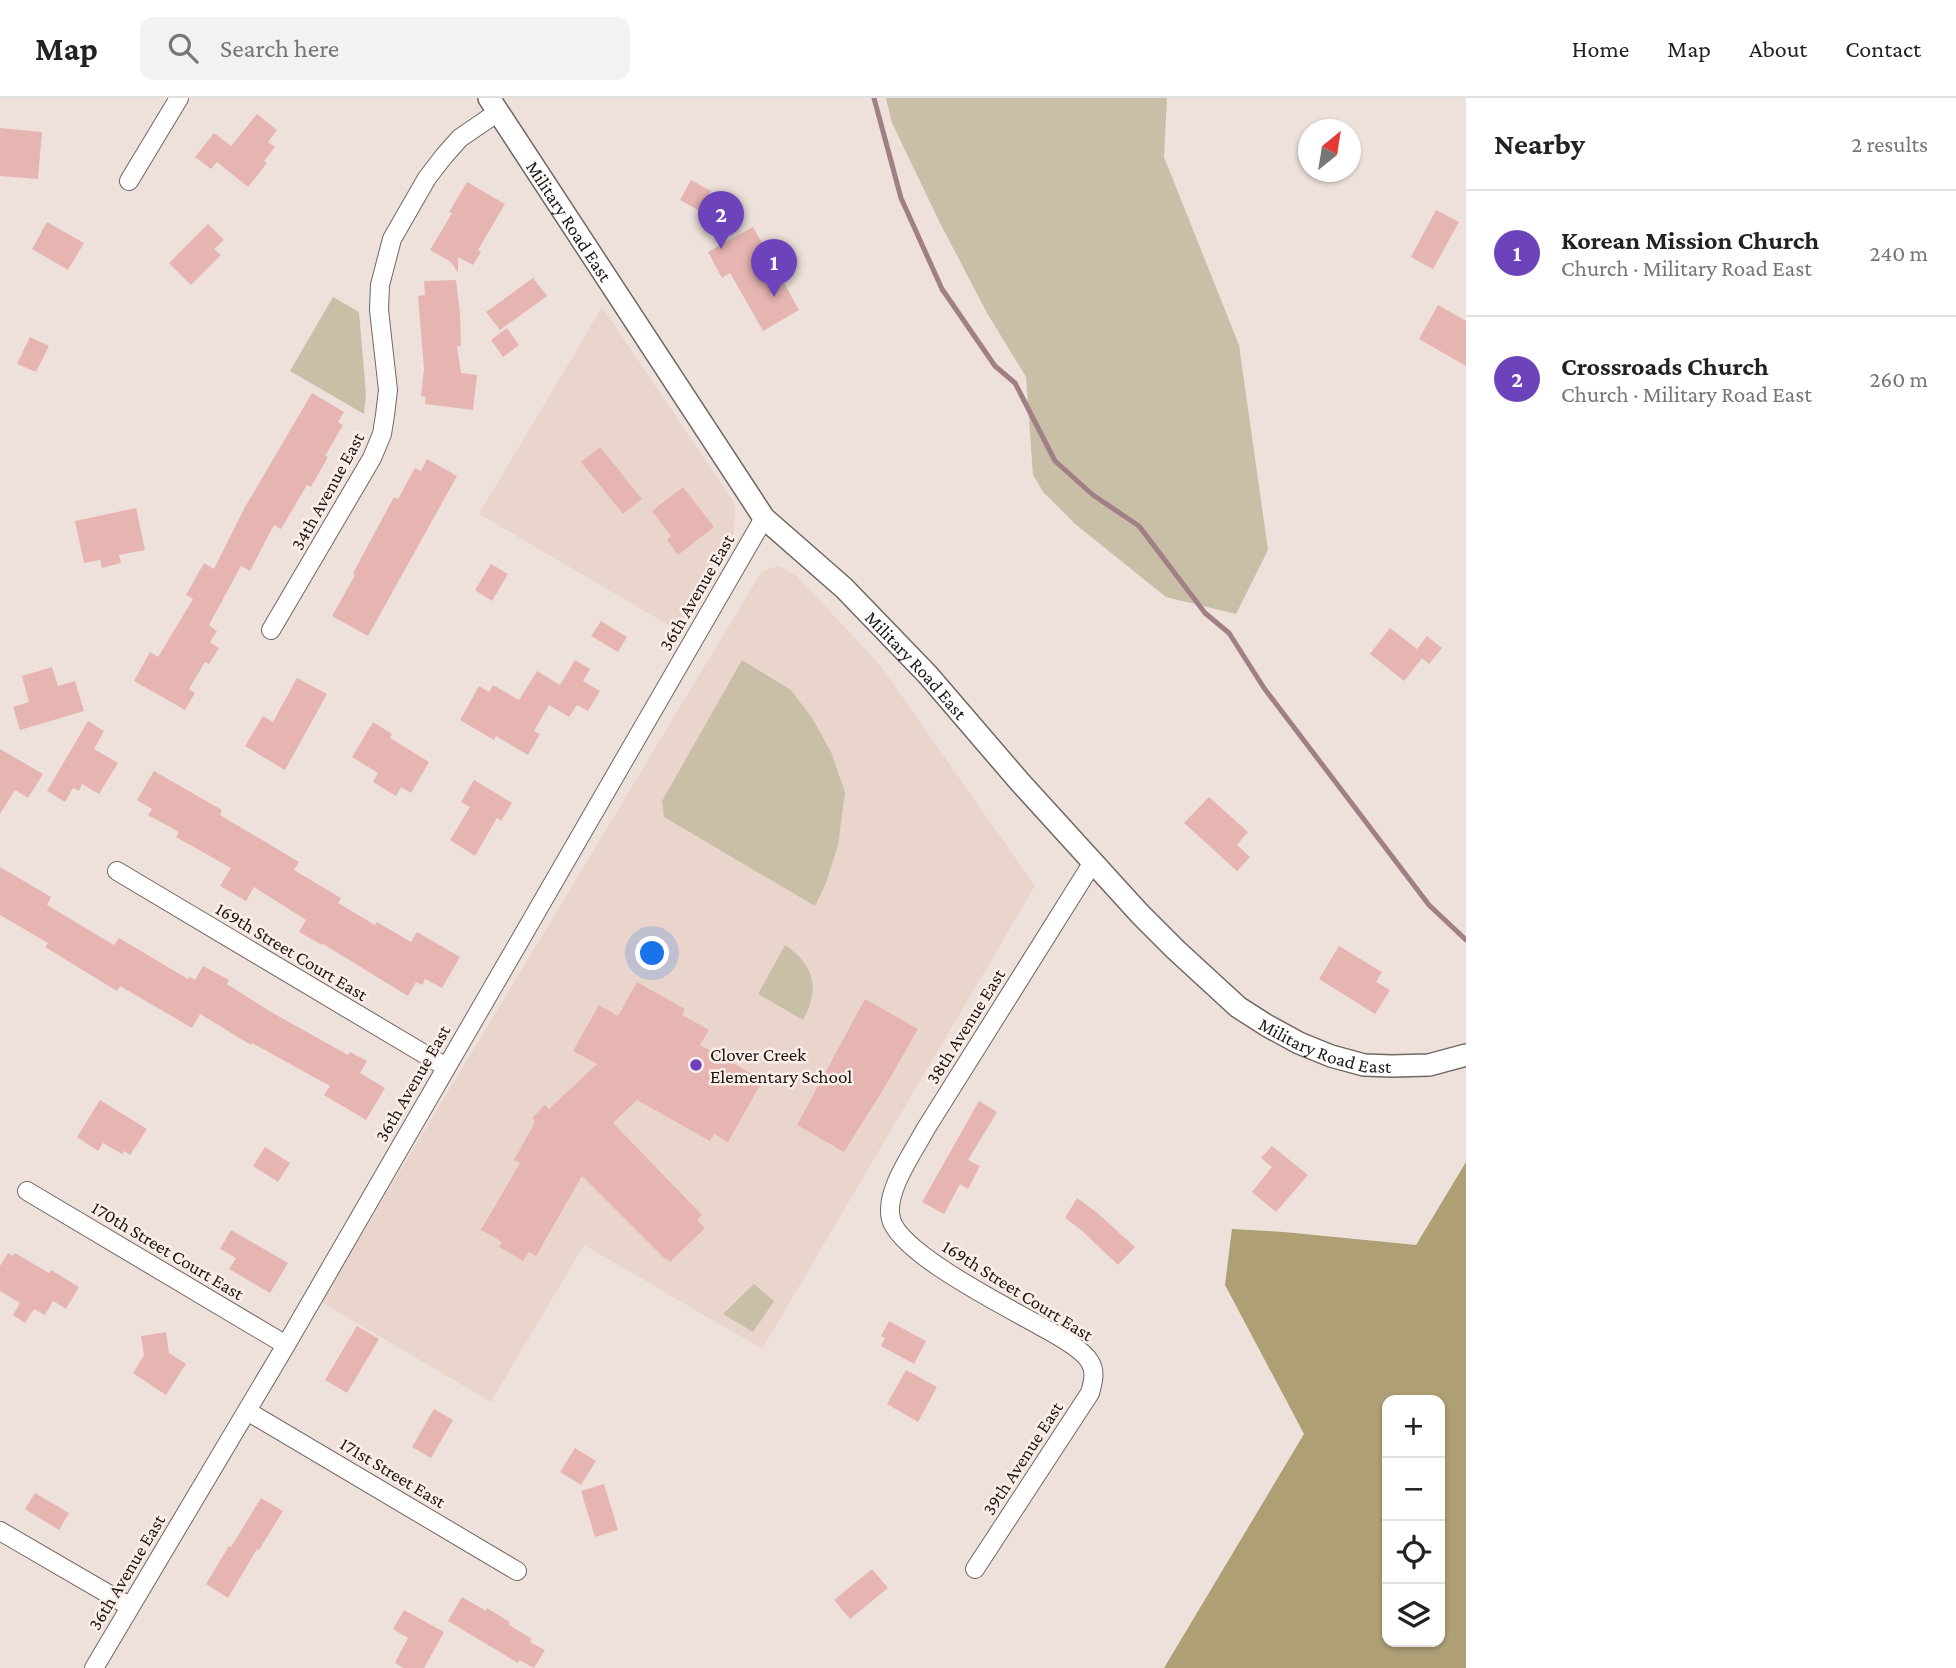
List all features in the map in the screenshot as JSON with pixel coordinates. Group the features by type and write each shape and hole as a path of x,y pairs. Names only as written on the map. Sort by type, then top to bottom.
{"street":[{"path":"129,181 178,98"},
{"name":"Military Road East","path":"494,105 764,518 844,588 928,675 1019,781 1167,942 1238,1007 1299,1043 1331,1056 1364,1065 1429,1065 1466,1055"},
{"name":"34th Avenue East","path":"271,630 372,458 382,434 388,390 379,297 384,264 392,239 427,178 460,138 494,105"},
{"name":"36th Avenue East","path":"94,1668 286,1345 764,518"},
{"name":"38th Avenue East","path":"891,1220 891,1200 902,1171 932,1118 1093,862"},
{"name":"169th Street Court East","path":"117,871 446,1068"},
{"name":"170th Street Court East","path":"27,1191 286,1345"},
{"name":"169th Street Court East","path":"891,1220 905,1239 924,1256 973,1288 1060,1337 1090,1361 1092,1367"},
{"name":"39th Avenue East","path":"975,1569 1090,1393 1094,1377 1092,1367"},
{"name":"171st Street East","path":"247,1410 517,1570"},
{"path":"0,1531 130,1606"}],"shaded area":[{"path":"886,98 1167,98 1164,157 1239,345 1268,550 1236,614 1166,597 1075,524 1044,493 1033,475 1026,377 987,313 940,223 892,123"},
{"path":"333,297 359,312 366,394 364,414 290,371"},
{"path":"602,307 735,504 734,533 677,630 479,514"},
{"name":"Clover Creek Elementary School","path":"779,566 796,575 880,665 1035,886 762,1349 584,1245 491,1402 321,1302 762,571"},
{"path":"742,660 791,690 812,718 831,752 845,792 838,845 826,883 815,906 664,817 662,801"},
{"path":"785,945 803,961 812,978 812,998 803,1020 758,994"},
{"path":"1466,1162 1466,1668 1164,1668 1304,1434 1225,1285 1232,1229 1416,1245"},
{"path":"754,1284 774,1301 753,1332 723,1314"}],"building":[{"path":"257,114 277,130 268,142 275,147 264,161 267,163 248,187 217,162 211,169 195,157 214,133 231,146"},
{"path":"0,128 42,132 38,179 0,176"},
{"path":"691,180 711,191 700,211 680,200"},
{"path":"467,182 505,204 478,250 481,252 473,265 458,257 458,273 451,262 430,250"},
{"path":"1436,210 1459,222 1433,269 1411,257"},
{"path":"47,222 84,243 68,270 32,249"},
{"path":"208,224 224,240 214,249 221,255 191,285 169,263"},
{"path":"753,227 799,310 763,331 730,273 722,278 708,252"},
{"path":"533,278 547,296 500,330 486,312"},
{"path":"456,280 461,346 457,346 461,373 477,375 473,410 425,404 426,397 421,396 424,369 418,296 425,295 424,281"},
{"path":"1438,305 1466,321 1466,366 1419,339"},
{"path":"507,328 519,345 503,357 491,340"},
{"path":"30,337 49,346 36,372 17,364"},
{"path":"312,393 344,412 338,422 343,425 311,487 307,485 281,529 274,525 250,571 241,566 209,625 217,631 210,642 219,648 209,664 205,662 189,689 195,693 185,710 134,681 150,652 158,657 193,599 186,595 204,563 214,569 245,507"},
{"path":"600,447 642,499 623,514 581,462"},
{"path":"427,459 457,476 368,636 332,616 394,497 398,499 415,468 421,471"},
{"path":"683,487 714,527 678,555 667,540 671,536 652,511"},
{"path":"136,508 145,550 119,555 121,563 102,568 100,560 84,563 75,521"},
{"path":"491,564 508,574 492,601 475,590"},
{"path":"601,621 627,637 618,652 591,636"},
{"path":"1390,628 1417,649 1427,636 1442,648 1429,664 1422,658 1404,681 1370,654"},
{"path":"575,660 590,669 583,681 600,691 588,711 577,705 569,717 549,705 534,731 540,734 528,755 496,736 494,740 460,720 479,686 489,692 493,685 519,700 537,671 560,685"},
{"path":"52,667 58,686 75,681 84,711 20,730 13,707 29,702 22,676"},
{"path":"297,678 327,694 285,770 245,746 263,716 273,722"},
{"path":"88,721 104,731 94,749 118,763 99,794 82,784 79,791 73,788 65,802 47,791"},
{"path":"373,722 392,734 390,738 429,762 411,793 401,787 396,796 373,782 378,773 352,757"},
{"path":"0,749 43,774 28,798 15,790 0,814"},
{"path":"154,771 222,810 220,815 299,862 294,870 341,898 338,903 411,942 417,932 460,957 442,988 425,979 422,985 416,982 408,996 299,932 306,920 254,887 246,901 220,886 231,868 176,837 179,832 148,815 152,809 137,800"},
{"path":"474,780 512,803 501,821 497,818 475,856 450,840 470,807 461,802"},
{"path":"1209,797 1248,832 1237,845 1250,857 1237,871 1184,823"},
{"path":"0,867 51,897 47,905 114,945 119,938 188,979 190,977 195,980 203,966 229,980 227,984 271,1012 348,1055 350,1052 367,1061 360,1073 385,1088 366,1120 324,1095 330,1086 252,1043 251,1045 200,1014 192,1028 120,986 117,991 45,947 48,943 0,915"},
{"path":"1339,946 1382,972 1376,982 1390,990 1375,1014 1319,979"},
{"path":"637,982 685,1009 682,1015 709,1030 700,1045 763,1080 728,1142 714,1134 710,1141 637,1100 613,1123 702,1215 697,1220 705,1228 670,1262 582,1176 536,1256 529,1252 523,1261 499,1247 502,1242 481,1230 520,1163 514,1160 535,1122 532,1118 545,1105 549,1109 597,1064 573,1051 599,1005 618,1016"},
{"path":"865,999 918,1029 844,1152 797,1125"},
{"path":"100,1100 147,1129 130,1155 124,1151 122,1154 103,1143 98,1151 77,1137"},
{"path":"979,1101 997,1112 968,1160 980,1166 968,1189 960,1184 944,1214 922,1202"},
{"path":"1272,1146 1308,1175 1276,1212 1252,1192 1272,1167 1261,1158"},
{"path":"265,1147 290,1163 278,1182 253,1166"},
{"path":"1077,1198 1135,1247 1118,1265 1065,1218"},
{"path":"231,1230 288,1263 270,1293 229,1269 236,1258 220,1249"},
{"path":"8,1253 13,1256 15,1253 49,1273 51,1270 79,1287 66,1309 53,1301 45,1315 34,1309 25,1323 13,1315 20,1303 0,1291 0,1266"},
{"path":"889,1321 926,1341 914,1364 881,1346 885,1338 881,1336"},
{"path":"357,1326 379,1339 347,1393 325,1380"},
{"path":"166,1332 169,1353 186,1364 166,1395 133,1373 144,1355 141,1336"},
{"path":"906,1370 937,1387 918,1422 887,1404"},
{"path":"434,1409 453,1420 431,1458 412,1447"},
{"path":"575,1448 596,1461 581,1485 560,1472"},
{"path":"604,1484 618,1530 595,1537 581,1491"},
{"path":"35,1493 69,1513 59,1530 25,1509"},
{"path":"261,1498 283,1511 228,1598 206,1584"},
{"path":"872,1569 888,1588 850,1619 834,1600"},
{"path":"462,1597 510,1622 509,1625 532,1639 530,1642 545,1650 534,1668 519,1660 518,1663 448,1621"},
{"path":"404,1610 444,1632 424,1668 404,1668 395,1663 408,1638 393,1629"}],"waterway":[{"path":"874,98 901,198 942,289 995,366 1015,383 1055,461 1093,495 1139,526 1205,613 1229,633 1264,688 1429,905 1466,940"}],"place":[{"name":"Crossroads Church","path":"721,249"},
{"name":"Korean Mission Church","path":"774,297"},
{"name":"Clover Creek Elementary School","path":"696,1065"}]}
